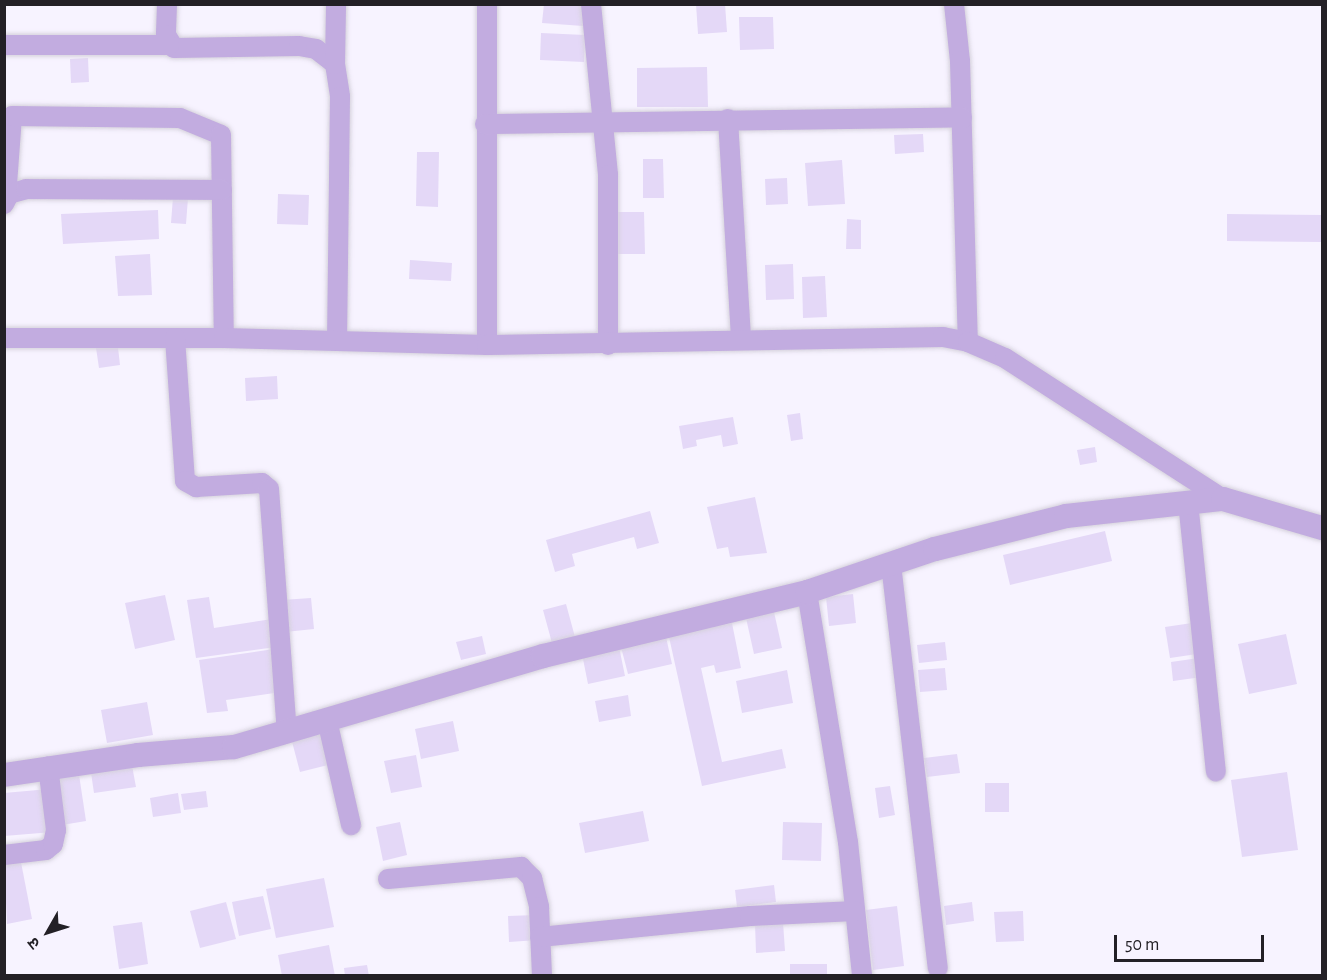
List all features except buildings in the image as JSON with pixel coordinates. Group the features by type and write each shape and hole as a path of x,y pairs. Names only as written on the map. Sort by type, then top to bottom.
{"street":[{"path":"167,4 169,45"},
{"path":"336,4 335,64 340,97 337,340"},
{"path":"487,4 485,123 487,345"},
{"path":"591,4 605,123 608,345"},
{"path":"954,4 962,117 968,342"},
{"path":"4,45 169,45 180,49 299,46 316,49 335,64"},
{"path":"5,201 12,116 180,118 221,135 224,338"},
{"path":"485,123 962,117"},
{"path":"728,119 741,338"},
{"path":"5,201 15,191 26,189 222,190"},
{"path":"4,338 224,338 487,345 608,345 741,338 926,336 968,342 1005,358 1223,499 1323,528"},
{"path":"175,338 185,481 196,487 262,483 269,489 287,732"},
{"path":"4,775 138,755 210,751 287,732 543,656 807,592 891,564 1066,516 1223,499"},
{"path":"1188,502 1216,772"},
{"path":"891,564 938,968"},
{"path":"807,592 848,842 862,975"},
{"path":"327,720 351,825"},
{"path":"4,855 46,850 53,844 56,830 48,767"},
{"path":"388,879 521,867 532,878 539,907 542,975"},
{"path":"540,937 750,916 855,911"}]}
